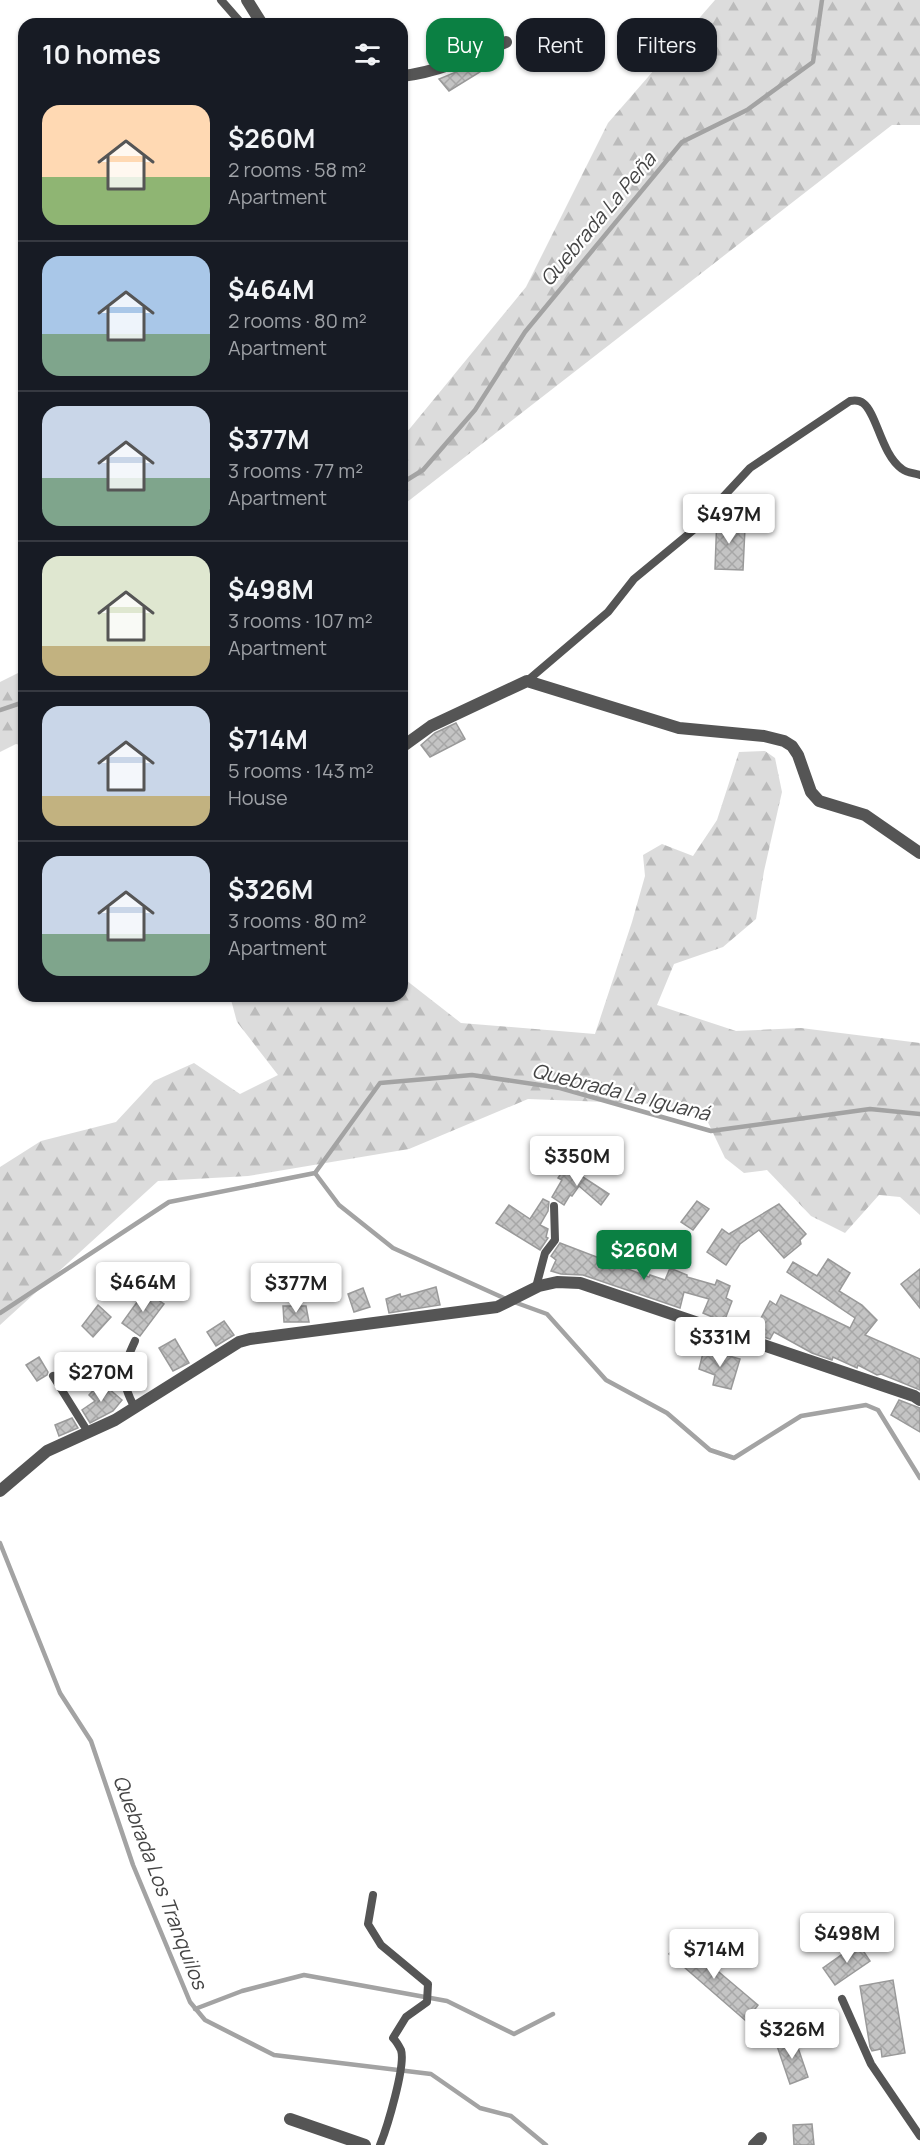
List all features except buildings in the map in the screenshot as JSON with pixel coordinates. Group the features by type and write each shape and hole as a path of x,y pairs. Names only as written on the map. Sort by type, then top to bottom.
{"street":[{"path":"247,0 258,18"},
{"path":"408,75 464,60 506,42"},
{"path":"408,743 431,726 527,681 679,728 764,736 784,741 792,746 798,755 812,792 819,801 865,815 920,853"},
{"path":"0,1491 47,1450 115,1420 239,1342 497,1307 536,1287 557,1282 580,1283 914,1396 920,1400"},
{"path":"290,2119 365,2145"}],"lane":[{"path":"221,0 237,18"},
{"path":"527,681 608,612 634,579 708,518 711,510 750,468 850,401 857,400 867,406 889,454 896,463 904,471 920,475"},
{"path":"536,1287 545,1253 555,1240 554,1206"},
{"path":"135,1341 124,1365 126,1391 135,1408"},
{"path":"53,1376 88,1432"},
{"path":"373,1895 368,1924 381,1945 428,1984 427,2002 406,2017 393,2038 402,2051 400,2070 390,2120 381,2145"},
{"path":"842,1999 871,2064 920,2136"}],"green space":[{"path":"715,0 920,0 920,125 892,125 408,501 408,431 526,287 608,123 652,72 717,72 717,18 699,18"},
{"path":"18,673 18,744 0,752 0,682"},
{"path":"765,751 775,758 782,792 756,919 723,947 674,964 657,1005 736,1031 801,1028 920,1043 920,1215 900,1197 879,1195 845,1233 811,1216 767,1170 744,1173 725,1158 705,1116 658,1104 528,1099 409,1149 248,1176 158,1181 0,1325 0,1167 41,1141 116,1122 154,1081 194,1063 240,1094 278,1075 237,1022 232,1002 408,1002 408,982 461,1023 595,1034 645,876 643,855 662,844 693,856 717,820 739,752"}],"waterway":[{"name":"Quebrada La Peña","path":"408,479 423,470 475,410 525,332 682,142 747,110 813,62 822,0"},
{"name":"Quebrada La Peña","path":"0,710 18,704"},
{"name":"Quebrada La Iguaná","path":"0,1313 169,1202 315,1173 380,1083 472,1075 560,1088 711,1131 870,1109 920,1114"},
{"path":"315,1173 339,1205 393,1248 506,1299"},
{"path":"514,1302 547,1314 606,1380 667,1413 710,1450 734,1458 801,1416 866,1405 878,1410 920,1478"},
{"name":"Quebrada Los Tranquilos","path":"0,1543 60,1693 91,1741 133,1865 190,2002 205,2020 274,2055 431,2074 480,2108 511,2116 546,2145"},
{"path":"195,2009 242,1991 304,1975 447,2001 514,2034 553,2014"}]}
